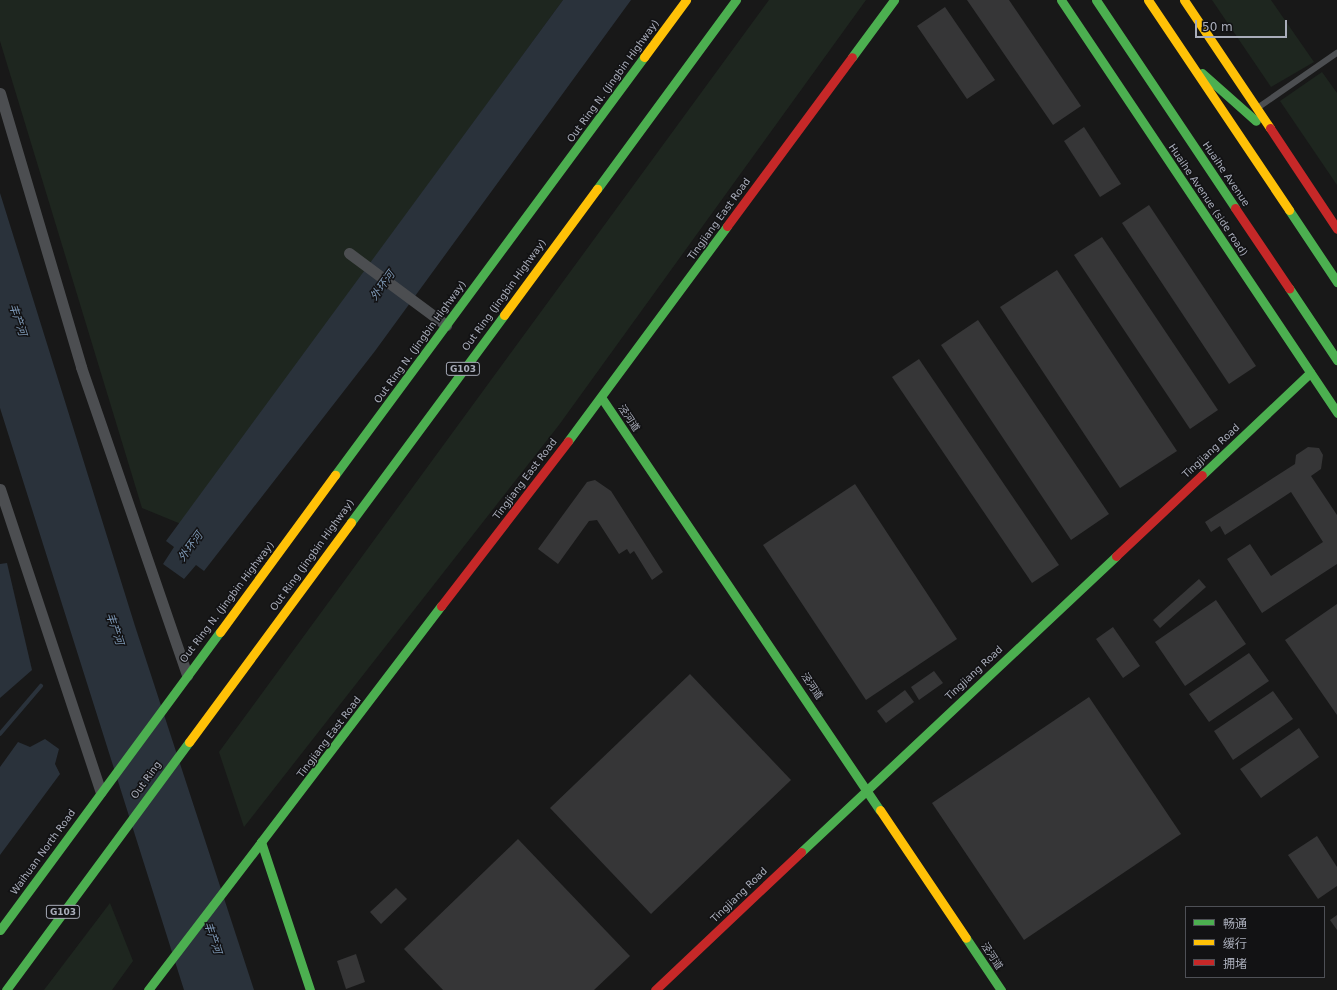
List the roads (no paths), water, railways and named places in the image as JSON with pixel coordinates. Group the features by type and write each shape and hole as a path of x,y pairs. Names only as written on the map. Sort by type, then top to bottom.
{"main road":[{"name":"Out Ring N. (Jingbin Highway)","path":"103,789 686,0"},
{"name":"Out Ring (Jingbin Highway)","path":"191,737 736,0"},
{"name":"Tingjiang East Road","path":"148,990 601,397 894,0"},
{"name":"Huaihe Avenue (side road)","path":"1061,0 1337,413"},
{"name":"Huaihe Avenue","path":"1096,0 1337,360"},
{"path":"1148,0 1337,282"},
{"path":"1184,0 1272,136 1337,229"},
{"path":"1192,64 1272,136"},
{"name":"Tingjiang Road","path":"656,990 868,788 1310,373"},
{"name":"泾河道","path":"601,397 868,788 1001,990"},
{"name":"Out Ring","path":"6,990 191,737"},
{"name":"Waihuan North Road","path":"0,930 103,789"},
{"path":"261,842 310,990"}],"street":[{"path":"0,93 81,367 186,676"},
{"path":"349,253 446,325"},
{"path":"0,489 103,789"}],"lane":[{"path":"1255,109 1337,53"}],"water":[{"name":"外环河","path":"563,0 631,0 375,351 204,571 196,565 184,579 163,564 174,547 166,541"},
{"name":"丰产河","path":"0,193 135,626 254,990 184,990 0,408"},
{"path":"7,563 32,670 0,698 0,564"},
{"path":"45,739 59,749 55,764 60,774 0,855 0,767 18,742 30,747"}],"waterway":[{"path":"0,734 41,686"}]}
